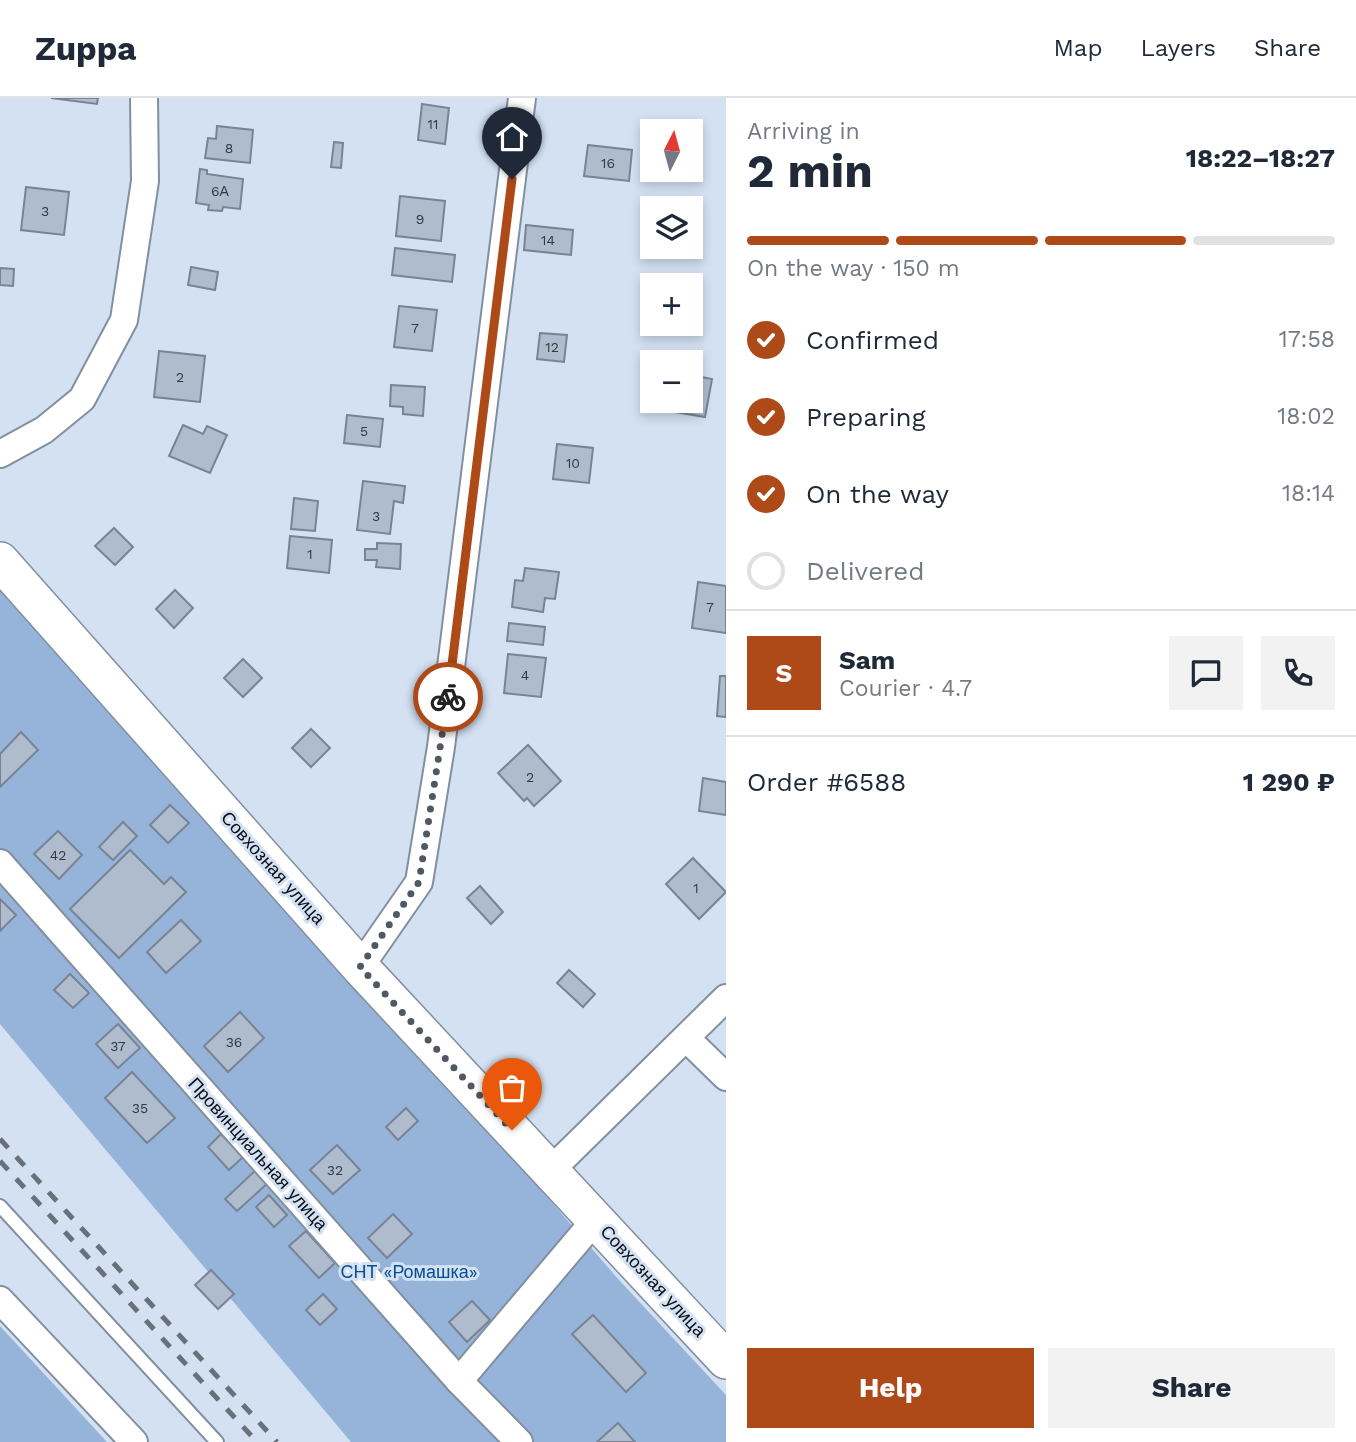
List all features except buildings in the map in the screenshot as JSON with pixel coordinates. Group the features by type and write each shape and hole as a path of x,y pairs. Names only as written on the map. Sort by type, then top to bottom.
{"street":[{"path":"0,454 44,430 82,399 124,320 145,181 144,98"},
{"path":"360,967 419,882 441,747 522,98"},
{"name":"Совхозная улица","path":"0,561 360,967 726,1360"},
{"name":"Провинциальная улица","path":"0,863 459,1381 519,1442"},
{"path":"550,1171 726,998"},
{"path":"686,1038 726,1077"},
{"path":"459,1381 596,1219"},
{"path":"0,1300 134,1442"}],"lane":[{"path":"0,1206 217,1442"}],"green space":[{"name":"СНТ «Ромашка»","path":"0,565 619,1280 726,1395 726,1442 351,1442 0,1024"},
{"path":"0,1326 107,1442 0,1442"}],"railway":[{"path":"0,1139 277,1442"},
{"path":"0,1161 257,1442"}],"way so far":[{"path":"448,697 419,882 360,967 512,1130"}],"route":[{"path":"448,697 512,179"}]}
